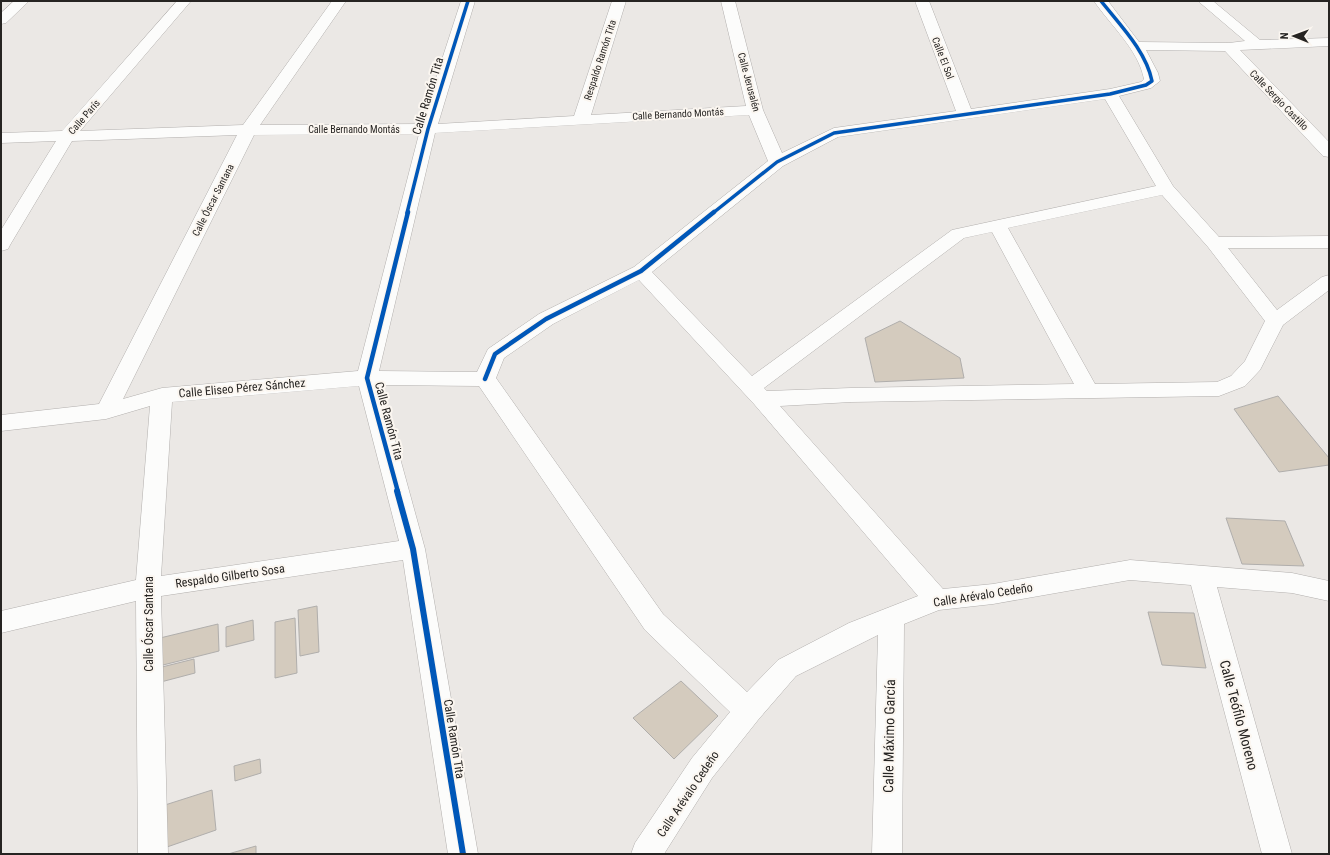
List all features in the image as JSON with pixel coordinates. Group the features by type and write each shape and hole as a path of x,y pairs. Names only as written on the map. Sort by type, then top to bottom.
{"street":[{"path":"1,20 22,1"},
{"name":"Calle París","path":"1,245 67,136 184,1"},
{"name":"Calle Óscar Santana","path":"106,411 248,130 339,1"},
{"name":"Calle Ramón Tita","path":"463,854 413,549 367,378 428,129 468,1"},
{"name":"Respaldo Ramón Tita","path":"581,120 619,1"},
{"name":"Calle Jerusalén","path":"728,1 755,110 777,162"},
{"name":"Calle El Sol","path":"922,1 965,115"},
{"path":"748,711 654,622 485,379 495,354 546,319 641,271 777,162 834,133 1110,94 1152,81 1152,74 1135,46 1101,1"},
{"path":"1205,1 1257,44"},
{"path":"1135,46 1229,47 1257,44 1329,42"},
{"name":"Calle Sergio Castillo","path":"1229,47 1329,152"},
{"path":"1110,94 1166,190 1214,243 1274,322"},
{"name":"Calle Bernando Montás","path":"1,138 248,130 428,129 755,110"},
{"path":"757,393 958,234 1166,190"},
{"path":"998,226 1088,391"},
{"path":"1214,243 1329,242"},
{"path":"641,271 757,393 937,600"},
{"path":"757,393 851,395 1219,389 1238,381 1253,365 1274,322 1329,281"},
{"name":"Calle Eliseo Pérez Sánchez","path":"1,423 106,411 162,395 367,378 485,379"},
{"name":"Calle Óscar Santana","path":"153,854 148,588 162,395"},
{"name":"Respaldo Gilberto Sosa","path":"1,622 148,588 413,549"},
{"name":"Calle Arévalo Cedeño","path":"646,854 702,768 748,711 787,668 858,631 937,600 993,594 1130,570 1292,583 1329,591"},
{"name":"Calle Teófilo Moreno","path":"1201,576 1277,854"},
{"name":"Calle Máximo García","path":"887,854 891,618"}],"building":[{"path":"900,321 960,358 964,378 875,382 865,338"},
{"path":"1278,396 1329,458 1329,465 1279,472 1234,409"},
{"path":"1226,518 1285,521 1304,566 1242,564"},
{"path":"317,606 319,652 300,656 298,610"},
{"path":"1148,612 1194,613 1206,668 1162,665"},
{"path":"295,618 297,673 275,678 275,622"},
{"path":"253,620 254,640 226,647 226,627"},
{"path":"218,624 219,651 159,666 160,638"},
{"path":"194,659 195,673 157,683 158,668"},
{"path":"681,681 718,716 674,759 633,718"},
{"path":"260,759 261,773 235,781 234,766"},
{"path":"212,790 216,830 167,847 165,805"},
{"path":"256,846 256,854 228,854"}],"cycle path":[{"path":"463,854 413,549 367,378 428,129 468,1"},
{"path":"485,379 495,354 546,319 641,271 777,162 834,133 1110,94 1146,85 1152,81 1146,63 1131,40 1101,1"}]}
